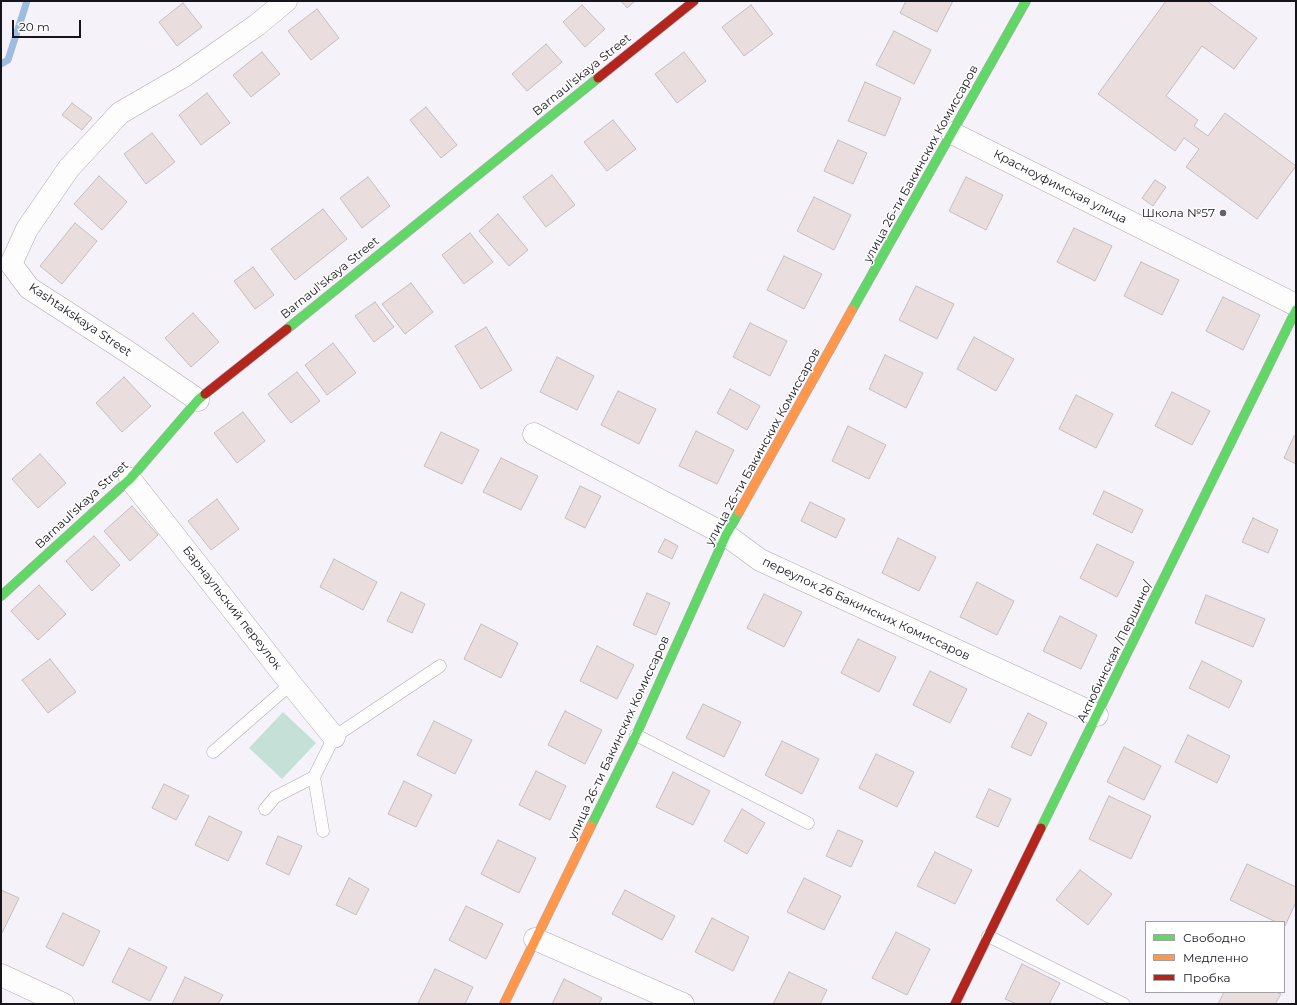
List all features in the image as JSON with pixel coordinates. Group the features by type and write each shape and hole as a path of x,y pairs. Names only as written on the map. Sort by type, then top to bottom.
{"street":[{"name":"Kashtakskaya Street","path":"198,400 128,352 29,288 11,264 27,229 69,168 120,113 184,76 257,25 286,1"},
{"name":"Barnaul'skaya Street","path":"1,596 130,479 198,400 694,1"},
{"name":"улица 26-ти Бакинских Комиссаров","path":"504,1004 535,938 636,735 726,535 1026,1"},
{"name":"Красноуфимская улица","path":"952,133 1296,305"},
{"name":"Актюбинская /Першино/","path":"954,1004 1296,310"},
{"name":"переулок 26 Бакинских Комиссаров","path":"534,434 726,535 760,560 1097,715"},
{"name":"Барнаульский переулок","path":"130,479 334,737"},
{"path":"535,938 683,1004"},
{"path":"1,975 63,1004"}],"lane":[{"path":"323,831 314,777 334,737 440,666"},
{"path":"213,752 291,684"},
{"path":"636,735 808,823"},
{"path":"266,809 275,796 314,777"},
{"path":"988,936 1124,1004"}],"green space":[{"path":"283,712 316,743 282,779 249,748"}],"building":[{"path":"621,1 635,1 627,8"},
{"path":"906,1 953,1 937,32 900,13"},
{"path":"1166,1 1207,1 1257,38 1234,69 1202,46 1166,96 1198,120 1194,126 1208,136 1225,113 1296,166 1257,219 1186,167 1199,149 1184,138 1175,151 1098,94"},
{"path":"183,3 202,27 177,46 159,22"},
{"path":"582,5 605,29 585,47 563,22"},
{"path":"751,5 773,34 744,56 722,27"},
{"path":"317,9 339,38 311,60 288,31"},
{"path":"894,31 931,50 914,84 876,65"},
{"path":"546,44 562,62 527,91 512,74"},
{"path":"262,52 280,74 251,97 233,75"},
{"path":"684,52 706,81 677,103 655,74"},
{"path":"865,82 901,98 885,136 848,121"},
{"path":"207,93 230,123 201,145 179,115"},
{"path":"72,103 92,118 82,130 62,115"},
{"path":"426,107 457,145 441,158 410,120"},
{"path":"613,120 636,149 607,171 584,142"},
{"path":"152,133 175,162 146,184 124,154"},
{"path":"838,140 867,153 853,184 824,171"},
{"path":"552,175 575,205 546,227 523,197"},
{"path":"99,176 127,202 102,230 74,204"},
{"path":"368,177 390,206 362,228 340,198"},
{"path":"966,177 1003,195 986,230 949,211"},
{"path":"1155,180 1166,187 1153,206 1142,198"},
{"path":"814,197 851,215 834,250 797,231"},
{"path":"323,209 347,239 295,280 271,249"},
{"path":"498,214 528,250 509,266 479,231"},
{"path":"75,223 97,241 62,284 40,266"},
{"path":"1074,228 1112,246 1095,281 1057,262"},
{"path":"470,233 493,262 464,284 442,255"},
{"path":"784,256 822,274 804,309 767,290"},
{"path":"1141,262 1179,280 1162,315 1124,296"},
{"path":"253,267 274,295 255,309 234,281"},
{"path":"411,283 433,312 405,334 382,304"},
{"path":"916,286 954,304 937,339 899,320"},
{"path":"1223,297 1260,315 1243,350 1206,331"},
{"path":"375,302 394,327 374,342 355,316"},
{"path":"193,313 219,342 191,367 165,338"},
{"path":"750,323 787,341 770,376 733,357"},
{"path":"486,327 512,370 481,389 455,346"},
{"path":"974,337 1014,359 996,391 957,369"},
{"path":"333,343 356,373 327,395 305,365"},
{"path":"885,355 923,373 906,408 869,389"},
{"path":"557,357 594,376 577,410 540,392"},
{"path":"297,372 320,401 291,423 268,394"},
{"path":"124,377 151,406 122,432 96,403"},
{"path":"730,389 760,406 747,430 717,413"},
{"path":"618,391 656,409 639,444 601,425"},
{"path":"1172,392 1210,411 1192,445 1155,426"},
{"path":"1076,395 1113,414 1096,448 1059,429"},
{"path":"243,412 265,441 237,463 214,433"},
{"path":"848,426 886,445 869,479 832,461"},
{"path":"696,431 734,450 717,484 679,466"},
{"path":"441,432 479,450 462,484 424,466"},
{"path":"1294,436 1296,437 1296,464 1284,458"},
{"path":"40,454 66,483 38,508 12,479"},
{"path":"501,458 538,476 521,510 483,492"},
{"path":"580,486 601,496 585,528 565,518"},
{"path":"1104,491 1143,510 1132,533 1093,514"},
{"path":"217,499 239,529 211,550 188,521"},
{"path":"810,502 845,519 836,538 801,521"},
{"path":"132,506 158,535 130,561 104,531"},
{"path":"1253,518 1278,530 1268,553 1242,542"},
{"path":"94,536 120,565 92,591 66,561"},
{"path":"898,538 936,557 919,591 882,573"},
{"path":"665,539 678,546 672,559 658,552"},
{"path":"1097,544 1134,562 1117,597 1080,578"},
{"path":"334,559 377,582 363,610 320,587"},
{"path":"977,582 1014,601 997,635 960,617"},
{"path":"39,585 66,614 38,640 11,611"},
{"path":"401,592 425,604 412,633 387,621"},
{"path":"647,593 670,603 656,635 633,625"},
{"path":"764,594 802,612 784,647 747,628"},
{"path":"1206,595 1265,619 1253,647 1195,623"},
{"path":"1060,616 1097,635 1081,669 1043,651"},
{"path":"481,624 518,643 501,678 464,659"},
{"path":"858,639 896,657 879,692 841,673"},
{"path":"597,646 634,665 617,699 580,681"},
{"path":"50,659 76,692 48,713 22,680"},
{"path":"1202,661 1242,681 1229,708 1189,688"},
{"path":"930,671 967,689 950,723 913,705"},
{"path":"703,704 741,722 724,757 686,738"},
{"path":"565,711 602,730 585,764 548,745"},
{"path":"1028,713 1047,723 1031,756 1011,747"},
{"path":"434,721 472,740 455,774 417,755"},
{"path":"1188,735 1230,756 1217,783 1175,762"},
{"path":"782,741 819,759 802,794 765,775"},
{"path":"1124,747 1161,766 1144,800 1107,782"},
{"path":"876,754 914,772 897,807 859,788"},
{"path":"536,771 566,786 550,820 519,805"},
{"path":"673,772 710,791 693,825 656,807"},
{"path":"404,781 432,795 416,827 388,814"},
{"path":"164,784 189,796 176,820 152,808"},
{"path":"989,789 1011,799 998,827 976,817"},
{"path":"1109,796 1151,816 1131,859 1089,839"},
{"path":"742,809 765,823 747,854 724,841"},
{"path":"209,816 242,832 228,861 195,845"},
{"path":"838,830 863,841 851,867 826,856"},
{"path":"278,836 302,846 289,875 266,864"},
{"path":"498,840 536,858 519,893 481,874"},
{"path":"935,852 972,870 955,904 917,886"},
{"path":"1247,864 1296,887 1296,902 1285,926 1285,921 1274,921 1230,900"},
{"path":"1080,870 1112,894 1088,925 1056,900"},
{"path":"349,878 369,889 356,915 336,905"},
{"path":"804,878 841,896 824,930 787,912"},
{"path":"1,890 19,898 2,933 1,932"},
{"path":"625,890 675,916 662,940 612,914"},
{"path":"466,906 503,924 486,959 449,940"},
{"path":"63,913 100,931 83,966 46,947"},
{"path":"712,918 749,937 733,971 695,952"},
{"path":"896,932 930,949 907,995 872,978"},
{"path":"129,948 167,967 150,1001 112,982"},
{"path":"1022,964 1060,983 1049,1004 1017,1004 1005,999"},
{"path":"435,969 473,987 465,1004 418,1003"},
{"path":"789,972 827,990 820,1004 773,1004"},
{"path":"185,977 223,995 218,1004 172,1004"},
{"path":"564,979 602,998 599,1004 552,1004"},
{"path":"1224,993 1281,994 1275,1004 1218,1004"}],"waterway":[{"path":"1,64 8,60 27,1"}],"traffic: fast":[{"path":"852,310 1026,1"},
{"path":"287,329 598,78"},
{"path":"1041,828 1296,310"},
{"path":"1,596 130,479 198,400 205,394"},
{"path":"591,826 636,735 726,535 739,512"}],"traffic: slow":[{"path":"739,512 852,310"},
{"path":"504,1004 591,826"}],"traffic: jam":[{"path":"598,78 694,1"},
{"path":"205,394 287,329"},
{"path":"955,1004 1041,828"}],"place":[{"name":"Школа №57","path":"1223,213"}]}
